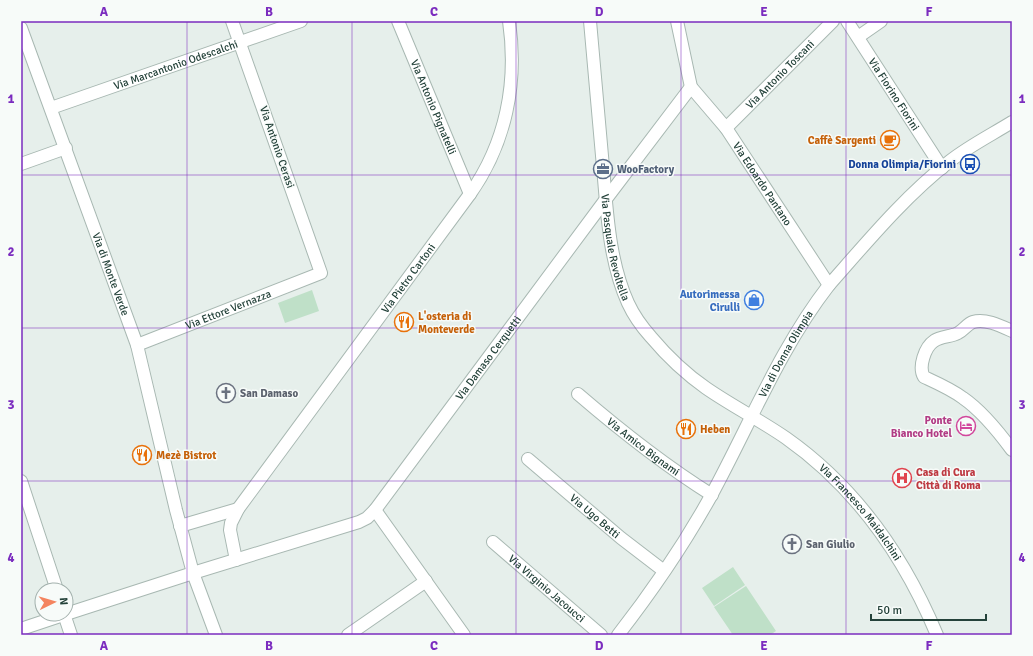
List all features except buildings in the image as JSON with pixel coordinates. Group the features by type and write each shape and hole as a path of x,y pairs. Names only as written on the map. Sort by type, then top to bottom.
{"street":[{"name":"Via Antonio Cerasi","path":"232,21 321,273"},
{"name":"Via Marcantonio Odescalchi","path":"51,108 301,21"},
{"name":"Via Antonio Pignatelli","path":"398,21 470,194"},
{"name":"Via Pietro Cartoni","path":"236,560 230,530 231,523 238,509 482,176 494,152 504,124 510,92 512,65 509,21"},
{"name":"Via Pasquale Revoltella","path":"590,21 606,199 613,250 619,278 628,304 643,328 668,356 698,382 752,416"},
{"path":"677,21 692,87"},
{"name":"Via Antonio Toscani","path":"726,128 832,21"},
{"name":"Via Fiorino Fiorini","path":"847,21 942,168"},
{"path":"858,37 881,21"},
{"name":"Via di Monte Verde","path":"21,28 137,345 180,526 193,573"},
{"name":"Via Damaso Cerquetti","path":"74,611 359,522 367,518 375,510 606,199 692,87"},
{"name":"Via Edoardo Pantano","path":"692,87 726,128 829,285"},
{"name":"Via di Donna Olimpia","path":"618,635 664,571 712,495 791,342 829,285 885,221 914,192 960,154 1012,122"},
{"path":"21,164 66,148"},
{"name":"Via Ettore Vernazza","path":"137,345 321,273"},
{"path":"1012,331 992,323 974,322 964,327 959,332 933,342 927,351 921,370 924,377 952,391 970,403 994,428 1012,450"},
{"name":"Via Amico Bignami","path":"578,394 626,435 672,469 712,495"},
{"name":"Via Francesco Maidalchini","path":"752,416 785,437 811,458 839,483 858,503 896,554 922,601 937,635"},
{"name":"Via Ugo Betti","path":"528,459 621,538 664,571"},
{"path":"21,481 54,582"},
{"path":"180,526 238,509"},
{"path":"375,510 464,635"},
{"name":"Via Virginio Jacoucci","path":"493,542 601,635"},
{"path":"193,573 216,635"},
{"path":"348,635 426,581"},
{"name":"Via Damaso Cerquetti","path":"21,629 42,622"},
{"path":"67,622 71,635"}],"green space":[{"path":"312,290 319,311 285,323 278,303"},
{"path":"733,567 745,585 714,606 702,588"},
{"path":"746,586 776,631 770,635 733,635 714,607"}],"place":[{"name":"Caffè Sargenti","path":"890,140"},
{"name":"Donna Olimpia/Fiorini","path":"970,164"},
{"name":"WooFactory","path":"603,169"},
{"name":"Autorimessa Cirulli","path":"754,300"},
{"name":"L'osteria di Monteverde","path":"404,322"},
{"name":"San Damaso","path":"226,393"},
{"name":"Ponte Bianco Hotel","path":"966,426"},
{"name":"Heben","path":"686,429"},
{"name":"Mezè Bistrot","path":"142,455"},
{"name":"Casa di Cura Città di Roma","path":"902,478"},
{"name":"San Giulio","path":"792,544"}]}
